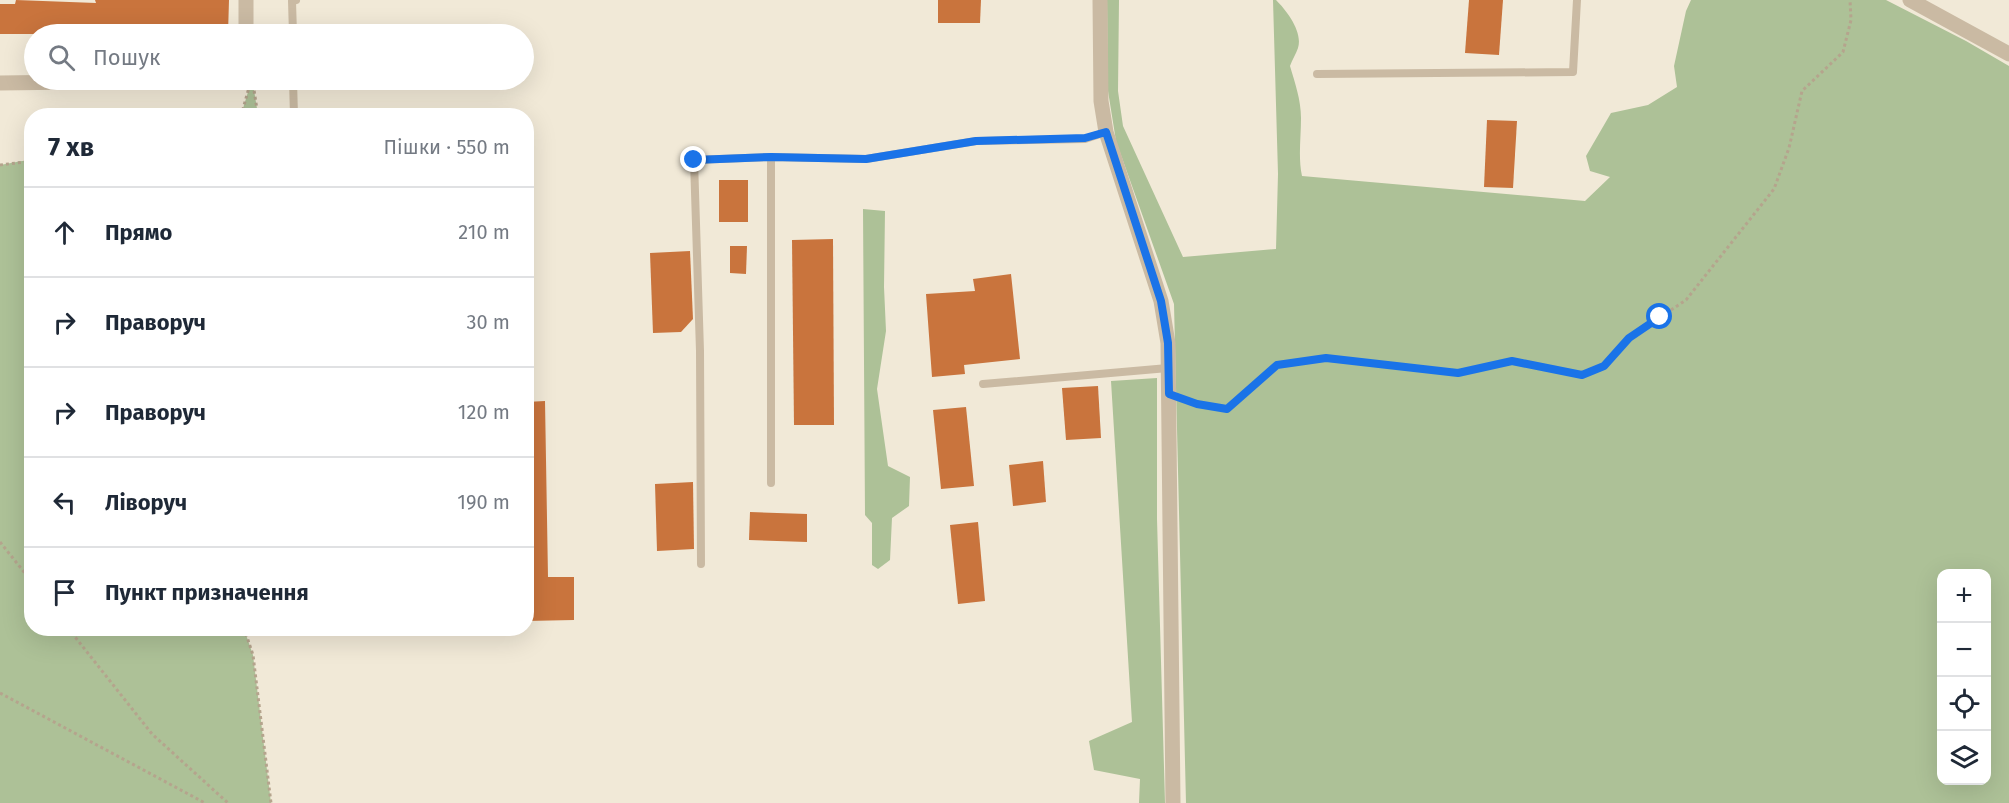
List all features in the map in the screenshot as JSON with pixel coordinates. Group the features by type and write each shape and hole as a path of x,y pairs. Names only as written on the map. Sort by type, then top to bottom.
{"street":[{"path":"246,0 246,24"},
{"path":"1100,0 1101,101 1106,132 1161,301 1168,343 1173,803"},
{"path":"1910,0 2009,54"},
{"path":"0,83 24,83"}],"lane":[{"path":"293,24 294,0"},
{"path":"1317,74 1573,72 1577,0"},
{"path":"293,90 294,108"},
{"path":"701,564 700,351 694,160 771,157 866,159 976,141 1085,138 1106,132"},
{"path":"771,157 771,483"},
{"path":"983,384 1168,368"}],"path":[{"path":"1169,394 1197,404 1227,409 1277,365 1326,358 1458,373 1512,361 1582,375 1604,366 1629,338 1686,300 1774,189 1789,148 1802,91 1843,52 1851,20 1850,0"},
{"path":"244,108 248,90"},
{"path":"254,90 257,108"},
{"path":"0,165 24,162"},
{"path":"0,542 24,572"},
{"path":"74,636 152,735 228,803"},
{"path":"247,636 253,655 271,803"},
{"path":"0,693 205,803"}],"green space":[{"path":"1107,0 1119,0 1118,91 1123,126 1183,257 1276,249 1278,174 1273,0 1276,0 1289,16 1298,35 1298,48 1290,66 1301,111 1302,176 1585,201 1610,177 1590,171 1586,156 1611,113 1648,105 1677,87 1674,66 1686,11 1691,0 1886,0 2009,66 2009,803 1186,803 1174,304 1116,141 1108,91"},
{"path":"249,90 254,90 257,108 243,108"},
{"path":"24,161 24,636 246,636 253,655 271,803 0,803 0,165"},
{"path":"863,209 885,211 886,331 877,389 888,466 910,477 909,506 892,518 890,560 878,569 872,565 872,523 865,515"},
{"path":"1157,378 1157,519 1165,803 1139,803 1140,779 1094,770 1089,741 1132,722 1111,381"}],"building":[{"path":"16,0 96,3 95,0 229,0 228,24 24,24 24,34 0,34 0,4 15,4"},
{"path":"938,0 981,0 980,23 938,23"},
{"path":"1469,0 1503,0 1499,55 1465,53"},
{"path":"1487,120 1517,121 1513,188 1484,187"},
{"path":"719,180 748,180 748,222 719,222"},
{"path":"833,239 834,425 794,425 792,240"},
{"path":"730,246 747,246 746,274 730,273"},
{"path":"690,251 693,319 681,332 653,333 650,253"},
{"path":"1011,274 1020,359 964,365 965,374 932,377 926,294 975,291 973,279"},
{"path":"1098,386 1101,438 1066,440 1062,388"},
{"path":"545,401 548,577 574,577 574,620 534,621 534,402"},
{"path":"966,407 974,486 941,489 933,410"},
{"path":"1043,461 1046,502 1013,506 1009,465"},
{"path":"693,482 694,549 657,551 655,484"},
{"path":"750,512 807,514 807,542 749,540"},
{"path":"978,522 985,601 958,604 950,525"}],"route":[{"path":"694,160 771,157 866,159 976,141 1085,138 1106,132 1161,301 1168,343 1169,394 1197,404 1227,409 1277,365 1326,358 1458,373 1512,361 1582,375 1604,366 1629,338 1660,317"}]}
